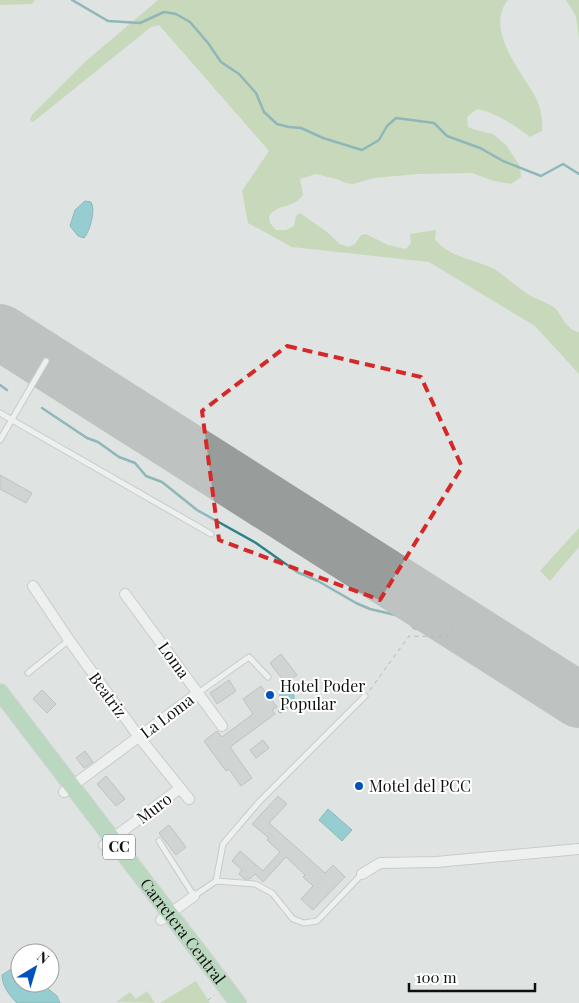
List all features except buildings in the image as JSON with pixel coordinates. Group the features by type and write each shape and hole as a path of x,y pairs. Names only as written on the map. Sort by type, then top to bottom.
{"main road":[{"name":"Carretera Central","path":"0,692 68,789 165,917 224,1003"},
{"name":"Carretera Central","path":"0,709 68,789"},
{"name":"Carretera Central","path":"165,917 238,1003"}],"street":[{"name":"Beatriz","path":"33,586 69,640 139,736 189,799"},
{"name":"Loma","path":"125,594 222,726"},
{"name":"La Loma","path":"68,789 198,693"},
{"name":"Muro","path":"108,842 179,788"},
{"path":"362,874 380,863 436,862 579,849"},
{"path":"165,917 194,896"}],"lane":[{"path":"0,440 46,361"},
{"path":"0,412 211,534"},
{"path":"28,673 69,640"},
{"name":"La Loma","path":"198,693 249,657 268,677"},
{"path":"216,881 223,844 259,802 365,696"},
{"path":"159,841 194,896 216,881 255,884 272,893 293,919 304,923 317,921 362,874"}],"path":[{"path":"365,696 409,636 447,637 457,623"}],"highlighted area":[{"path":"287,346 421,377 462,467 380,600 219,540 202,411"}],"green space":[{"path":"0,0 35,0 32,4 0,5"},
{"path":"158,0 508,0 502,11 500,24 503,37 515,63 538,102 542,131 530,137 498,116 477,109 467,117 468,127 493,134 506,145 520,166 521,177 511,184 494,181 472,173 418,174 374,178 353,184 316,174 300,179 303,195 295,203 273,212 269,216 270,223 276,230 286,230 294,226 296,216 300,213 327,232 340,244 348,247 355,244 361,235 366,234 388,245 406,249 411,243 410,234 436,230 435,239 447,250 497,271 529,295 554,308 566,324 579,332 579,374 535,326 429,262 292,247 248,223 242,191 269,151 159,25 151,27 33,122 30,120 32,115 86,61"},
{"path":"566,0 579,0 579,39 576,16"},
{"path":"579,528 579,547 550,581 540,571"},
{"path":"196,981 210,1003 160,1003 191,984"},
{"path":"147,991 155,1003 116,1002 130,992 136,999"}],"water":[{"path":"85,201 91,202 93,215 84,238 78,236 70,226 75,210"},
{"path":"283,691 294,695 294,699 292,700 292,706 280,713 278,711 284,704 279,698"},
{"path":"328,809 352,830 342,841 319,820"},
{"path":"10,970 10,993 53,993 60,1003 17,1003 7,990 3,983 2,975"}],"waterway":[{"path":"72,0 108,21 140,23 164,12 176,14 190,22 221,62 239,74 256,93 264,112 277,124 301,128 323,138 362,150 379,140 387,126 396,118 434,123 447,136 480,148 503,161 541,176 563,164 579,174"},
{"path":"0,385 7,390"},
{"path":"42,408 119,457 135,463 146,476 162,482 197,510 256,543 297,572 318,581 356,603 370,609 404,617 414,628 430,632"}],"runway":[{"path":"0,332 579,700"}],"place":[{"name":"Hotel Poder Popular","path":"270,695"},
{"name":"Motel del PCC","path":"359,786"}]}
